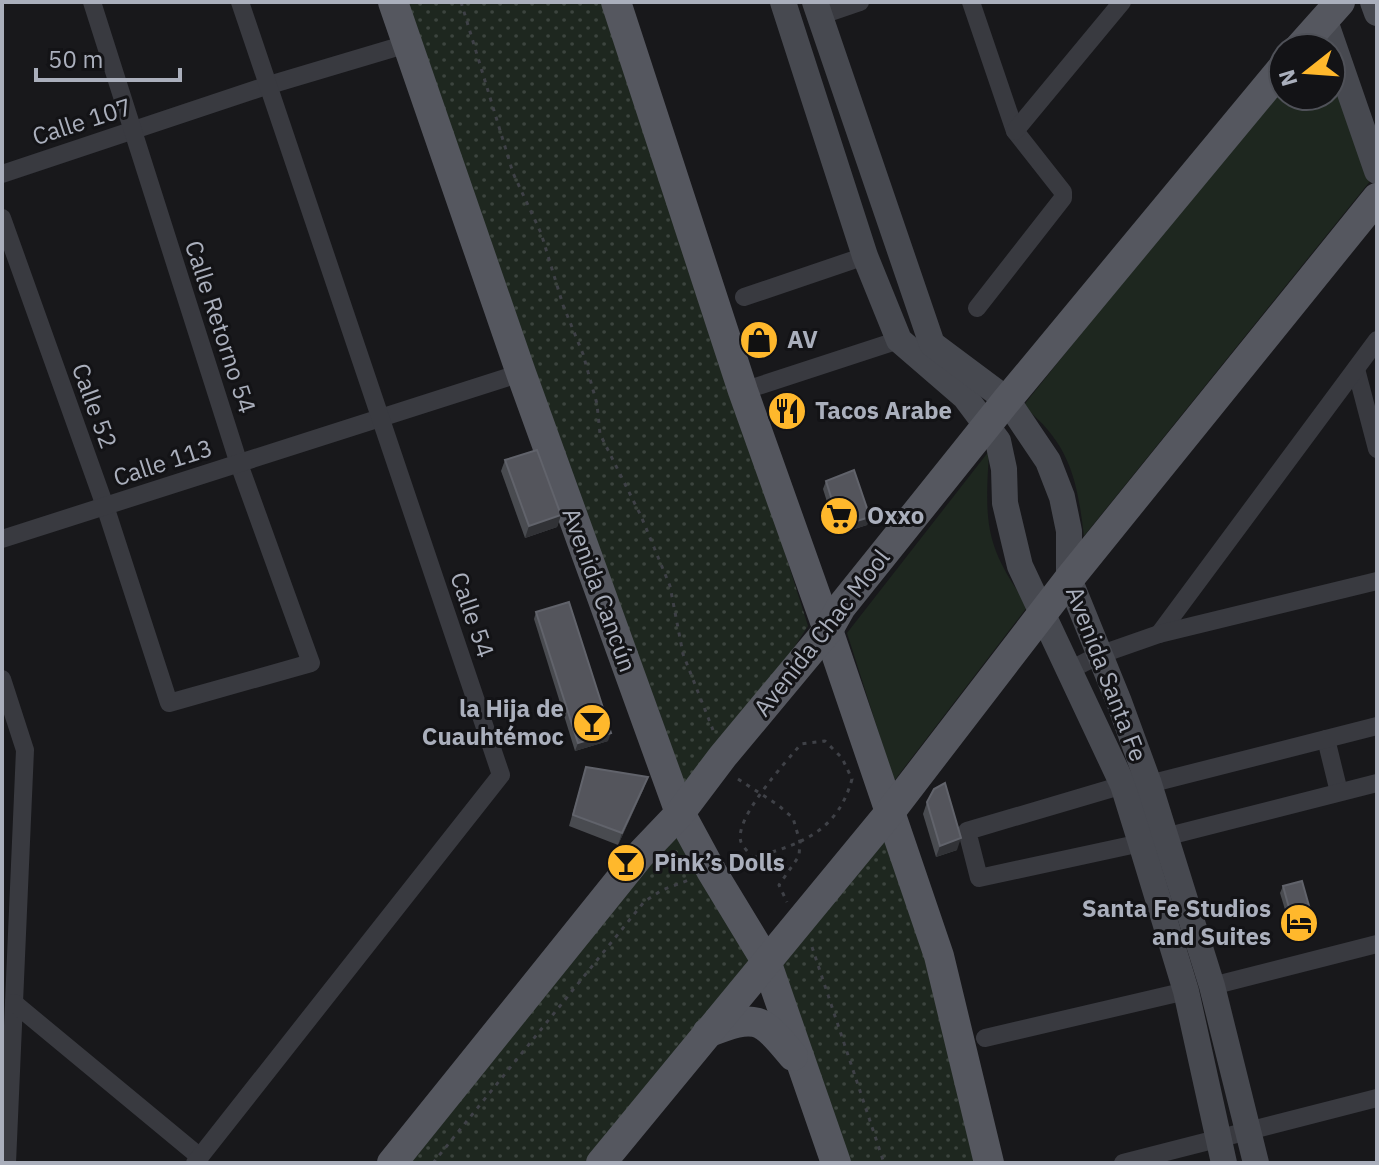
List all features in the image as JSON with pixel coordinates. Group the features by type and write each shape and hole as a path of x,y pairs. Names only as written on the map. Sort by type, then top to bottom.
{"main road":[{"name":"Avenida Cancún","path":"393,2 521,373 680,813 766,961 836,1163"},
{"path":"616,2 743,391 830,615 890,812 939,956 989,1163"},
{"path":"1313,32 1332,10"},
{"name":"Avenida Chac Mool","path":"392,1163 639,856 680,813 830,615 1267,86"},
{"path":"601,1163 890,812 1069,579 1377,198"},
{"path":"707,1033 741,1020 756,1023 771,1030 802,1066"}],"street":[{"name":"Calle Retorno 54","path":"92,2 239,464 311,663 169,703"},
{"name":"Calle 54","path":"198,1160 501,775 240,2"},
{"name":"Avenida Santa Fe","path":"783,2 865,256 899,340 965,397 998,441 1010,534 1020,566 1068,671 1136,785"},
{"path":"817,9 860,2"},
{"path":"971,2 1015,131 1060,187 1063,198 977,308"},
{"path":"1015,131 1122,2"},
{"path":"1373,2 1377,13"},
{"name":"Avenida Santa Fe","path":"817,9 932,344 1007,400 1048,461 1062,497 1069,531 1069,579 1119,702 1136,785 1256,1163"},
{"path":"1332,10 1377,171"},
{"name":"Calle 107","path":"2,174 266,86 407,44"},
{"name":"Calle 52","path":"2,218 105,506 169,703"},
{"path":"744,297 865,256"},
{"path":"743,391 899,340"},
{"path":"1159,634 1377,340"},
{"path":"1356,369 1377,449"},
{"name":"Calle 113","path":"2,539 521,373"},
{"path":"1068,671 1099,655 1159,634 1377,581"},
{"path":"2,679 25,750 9,980 14,1003 7,1163"},
{"path":"1377,726 1136,785 967,831 979,878 1153,839 1377,783"},
{"path":"1326,739 1339,792"},
{"path":"985,1038 1377,944"},
{"name":"Avenida Santa Fe","path":"1199,988 1221,1150"},
{"path":"14,1003 198,1160"},
{"path":"1123,1163 1221,1150 1248,1130 1377,1098"}],"path":[{"path":"461,2 513,173 541,233 563,305 583,354 597,404 600,434 641,516 670,586 683,654 723,756 731,774 793,818 800,842 799,856 779,885 812,947 884,1163"},
{"path":"433,1163 644,902 662,890 800,842 812,837 838,814 852,779 842,758 825,741 801,744 761,794 740,828 741,843 753,858"}],"shaded area":[{"path":"404,2 611,2 808,626 723,756 682,784"},
{"path":"1267,102 1267,112 1347,111 1371,180 1084,536 1074,480 1061,449 1039,420 1023,406"},
{"path":"989,451 987,497 990,533 1003,566 1028,606 894,781 847,633"},
{"path":"674,832 757,961 595,1163 401,1163"},
{"path":"885,840 960,1043 989,1163 837,1163 775,962"}],"building":[{"path":"537,450 561,515 529,526 505,460"},
{"path":"854,470 870,517 850,523 837,516 826,481"},
{"path":"569,602 611,733 578,743 536,612"},
{"path":"586,767 648,777 622,833 573,815"},
{"path":"945,783 961,838 940,846 927,802 934,789"},
{"path":"1302,881 1313,920 1294,926 1283,886"}],"place":[{"name":"AV","path":"759,340"},
{"name":"Tacos Arabe","path":"787,411"},
{"name":"Oxxo","path":"839,516"},
{"name":"la Hija de Cuauhtémoc","path":"592,723"},
{"name":"Pink’s Dolls","path":"626,863"},
{"name":"Santa Fe Studios and Suites","path":"1299,923"}]}
